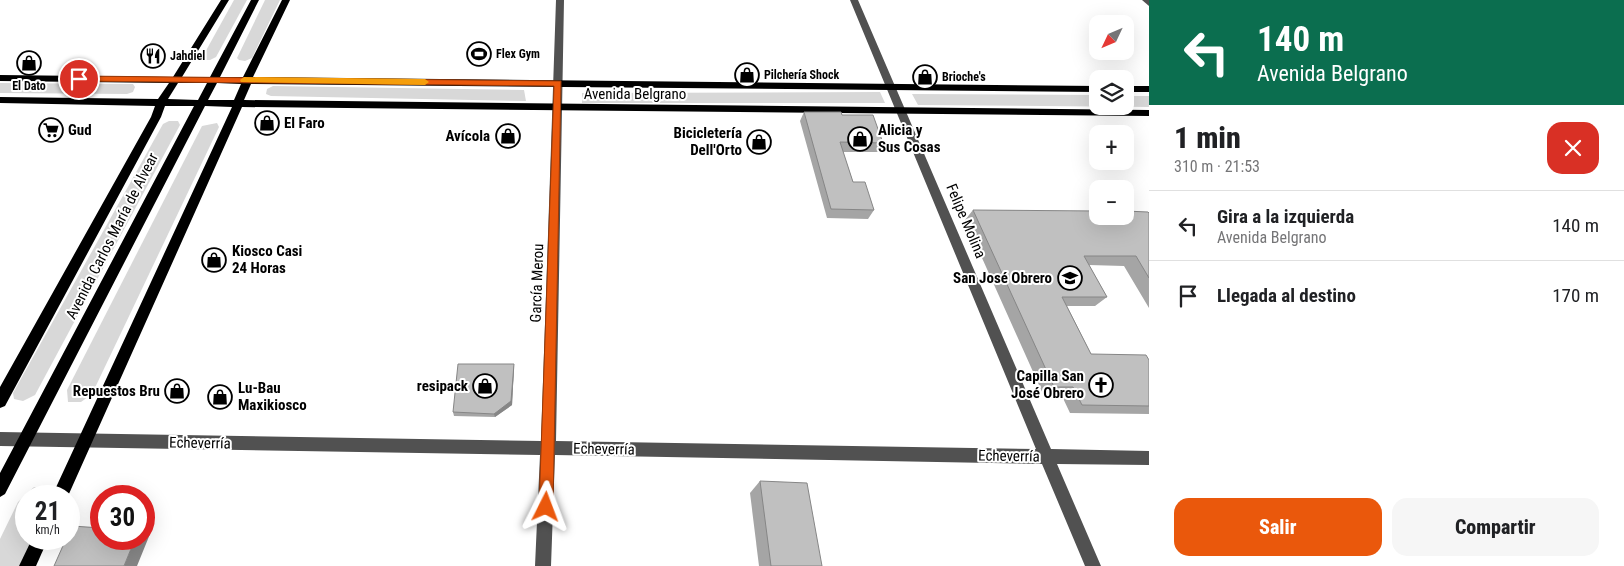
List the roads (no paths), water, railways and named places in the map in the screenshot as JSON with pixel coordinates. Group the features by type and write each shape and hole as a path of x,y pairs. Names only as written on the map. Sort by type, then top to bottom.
{"main road":[{"name":"Avenida Carlos María de Alvear","path":"0,401 156,117 161,103 225,0"},
{"name":"Avenida Carlos María de Alvear","path":"0,489 254,0"},
{"path":"65,485 238,104 247,80 286,0"},
{"name":"Avenida Belgrano","path":"0,78 1089,88"},
{"path":"1134,89 1149,89"},
{"name":"Avenida Belgrano","path":"0,100 902,112 1149,112"},
{"path":"27,566 35,550"}],"street":[{"name":"García Merou","path":"543,566 560,0"},
{"name":"Felipe Molina","path":"854,0 1093,566"},
{"path":"1146,0 1149,3"},
{"name":"Echeverría","path":"0,440 1149,458"}],"place":[{"name":"Flex Gym","path":"479,54"},
{"name":"Jahdiel","path":"153,56"},
{"name":"El Dato","path":"29,63"},
{"name":"Pilchería Shock","path":"747,75"},
{"name":"Brioche's","path":"925,77"},
{"name":"El Faro","path":"267,123"},
{"name":"Gud","path":"51,130"},
{"name":"Avícola","path":"508,136"},
{"name":"Alicia y Sus Cosas","path":"860,139"},
{"name":"Bicicletería Dell'Orto","path":"759,142"},
{"name":"Kiosco Casi 24 Horas","path":"214,260"},
{"name":"San José Obrero","path":"1070,278"},
{"name":"Capilla San José Obrero","path":"1101,385"},
{"name":"resipack","path":"485,386"},
{"name":"Repuestos Bru","path":"177,391"},
{"name":"Lu-Bau Maxikiosco","path":"220,397"}]}
